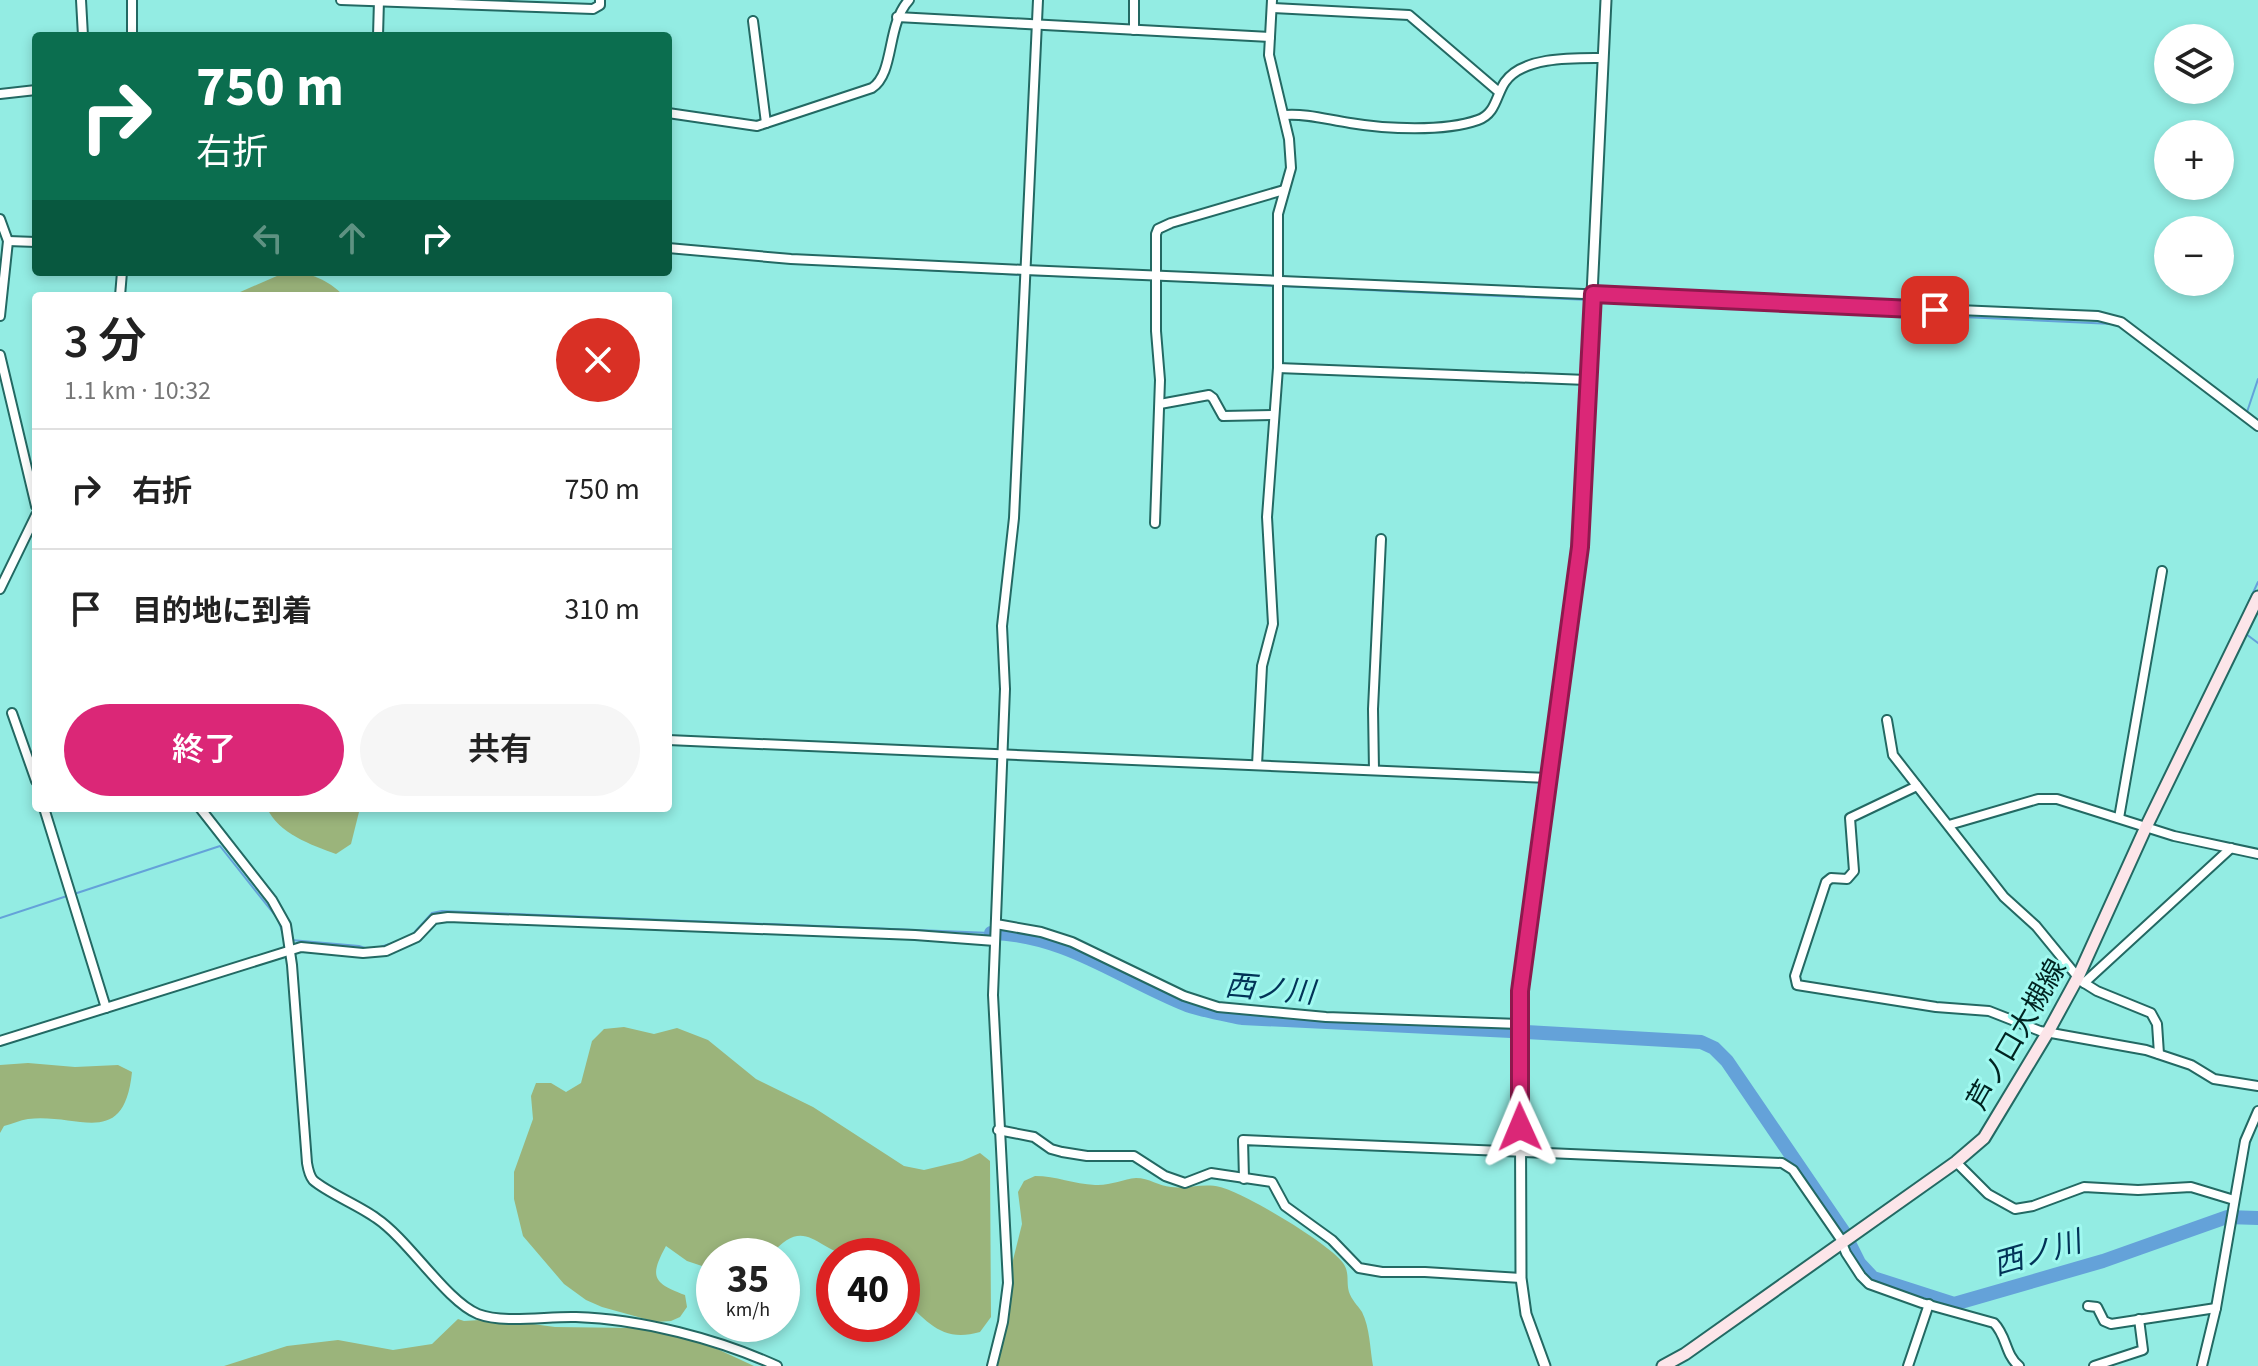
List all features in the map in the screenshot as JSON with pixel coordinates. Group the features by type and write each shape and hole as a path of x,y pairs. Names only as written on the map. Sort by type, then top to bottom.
{"main road":[{"name":"芦ノ口大槻線","path":"1663,1366 1685,1354 1956,1162 1984,1138 2081,980 2146,827 2258,597"}],"street":[{"path":"81,0 83,32"},
{"path":"132,0 132,32"},
{"path":"341,0 593,9 600,5 600,0"},
{"path":"672,114 757,126 877,85 887,65 897,17 909,0"},
{"path":"992,1366 1003,1322 1008,1283 993,1022 1005,674 1002,626 1014,518 1038,0"},
{"path":"1134,0 1134,30"},
{"path":"1545,1366 1526,1314 1521,1278 1520,991 1580,547 1606,0"},
{"path":"378,32 379,1"},
{"path":"1257,765 1262,666 1273,624 1267,517 1278,368 1278,214 1291,168 1291,147 1269,55 1273,4 1413,17 1499,92"},
{"path":"897,17 1270,37"},
{"path":"753,21 766,123"},
{"path":"1284,115 1371,126 1424,128 1479,120 1492,110 1510,76 1560,58 1603,58"},
{"path":"0,94 32,90"},
{"path":"1155,523 1160,404 1156,234 1158,229 1284,190"},
{"path":"0,219 8,241 0,316"},
{"path":"8,241 32,242"},
{"path":"672,248 791,259 2109,318 2121,322 2156,347 2258,426"},
{"path":"0,355 32,489"},
{"path":"1278,368 1587,380"},
{"path":"1160,404 1209,395 1223,416 1274,415"},
{"path":"0,589 32,523"},
{"path":"1374,770 1373,709 1381,539"},
{"path":"2119,818 2162,571"},
{"path":"12,713 32,770"},
{"path":"1887,720 1893,755 2004,897 2036,926 2081,980 2097,991 2151,1013 2157,1024 2159,1054"},
{"path":"672,740 1549,778"},
{"path":"1917,786 1850,818 1854,871 1847,879 1831,878 1826,882 1795,983 1936,1007 1989,1011 2048,1032 2159,1054 2191,1065 2214,1079 2258,1086"},
{"path":"1949,825 2048,798 2067,801 2146,827 2258,854"},
{"path":"45,812 106,1008"},
{"path":"203,812 231,844 286,925 307,1163 313,1180 386,1224 472,1311 482,1315 616,1321 681,1333 736,1348 777,1366"},
{"path":"2081,980 2231,848"},
{"path":"0,1041 290,951 313,947 363,953 386,951 417,937 434,919 448,917 915,935 1041,932 1072,942 1184,996 1218,1007 1340,1018 1519,1024"},
{"path":"2202,1366 2216,1308 2245,1141 2258,1111"},
{"path":"998,1130 1034,1137 1051,1149 1062,1152 1137,1157 1165,1176 1185,1183 1211,1173 1272,1182 1285,1206 1332,1240 1359,1268 1382,1272 1521,1278"},
{"path":"1244,1179 1243,1140 1782,1163 1793,1170 1869,1284 1994,1323 2001,1332 2011,1359 2019,1366"},
{"path":"1956,1162 1988,1194 2015,1209 2033,1206 2084,1187 2138,1190 2191,1187 2234,1200"},
{"path":"1908,1366 1929,1304"},
{"path":"2088,1306 2097,1307 2104,1321 2111,1324 2216,1308"},
{"path":"2094,1366 2143,1350 2139,1319"}],"green space":[{"path":"277,276 312,276 339,292 240,292"},
{"path":"269,812 359,812 351,844 336,854 306,842"},
{"path":"624,1027 654,1034 677,1028 708,1040 756,1079 813,1107 904,1166 924,1170 962,1161 980,1153 990,1161 991,1317 980,1332 955,1335 936,1328 920,1315 920,1238 816,1238 816,1241 802,1236 696,1238 696,1264 666,1246 657,1265 657,1278 666,1287 685,1295 687,1307 680,1317 671,1321 656,1322 602,1307 564,1284 523,1236 514,1199 514,1172 533,1119 531,1096 536,1083 551,1083 566,1092 581,1083 592,1041 604,1029"},
{"path":"28,1063 75,1067 118,1065 132,1072 120,1111 109,1120 28,1119 4,1126 0,1133 0,1065"},
{"path":"1035,1176 1095,1185 1136,1178 1171,1187 1214,1186 1266,1208 1322,1244 1343,1263 1350,1295 1367,1325 1373,1366 997,1366 1013,1260 1022,1224 1018,1192 1024,1181"},
{"path":"458,1319 496,1319 555,1327 635,1328 696,1340 754,1366 224,1366 287,1346 338,1340 393,1350 432,1344"}],"waterway":[{"path":"672,252 711,256"},
{"path":"717,256 786,263"},
{"path":"793,263 1022,275"},
{"path":"1028,275 1154,280"},
{"path":"1160,280 1274,286"},
{"path":"1280,286 1589,300"},
{"path":"1596,300 2113,324"},
{"path":"2247,412 2258,379"},
{"path":"2227,408 2258,431"},
{"path":"2239,623 2258,582"},
{"path":"2246,634 2258,643"},
{"path":"74,894 220,846 278,919 285,940"},
{"path":"0,918 67,896"},
{"path":"412,935 432,913 442,911 991,933"},
{"name":"西ノ川","path":"991,933 1018,935 1068,949 1187,1005 1242,1018 1511,1031"},
{"path":"291,940 368,949"},
{"path":"374,949 399,941"},
{"name":"西ノ川","path":"1526,1032 1701,1042 1714,1048 1727,1061 1845,1234"},
{"name":"西ノ川","path":"1848,1241 1859,1263 1873,1278 1954,1304 2103,1261 2227,1217 2258,1218"}],"route":[{"path":"1520,1127 1520,991 1580,547 1593,294 1935,310"}]}
